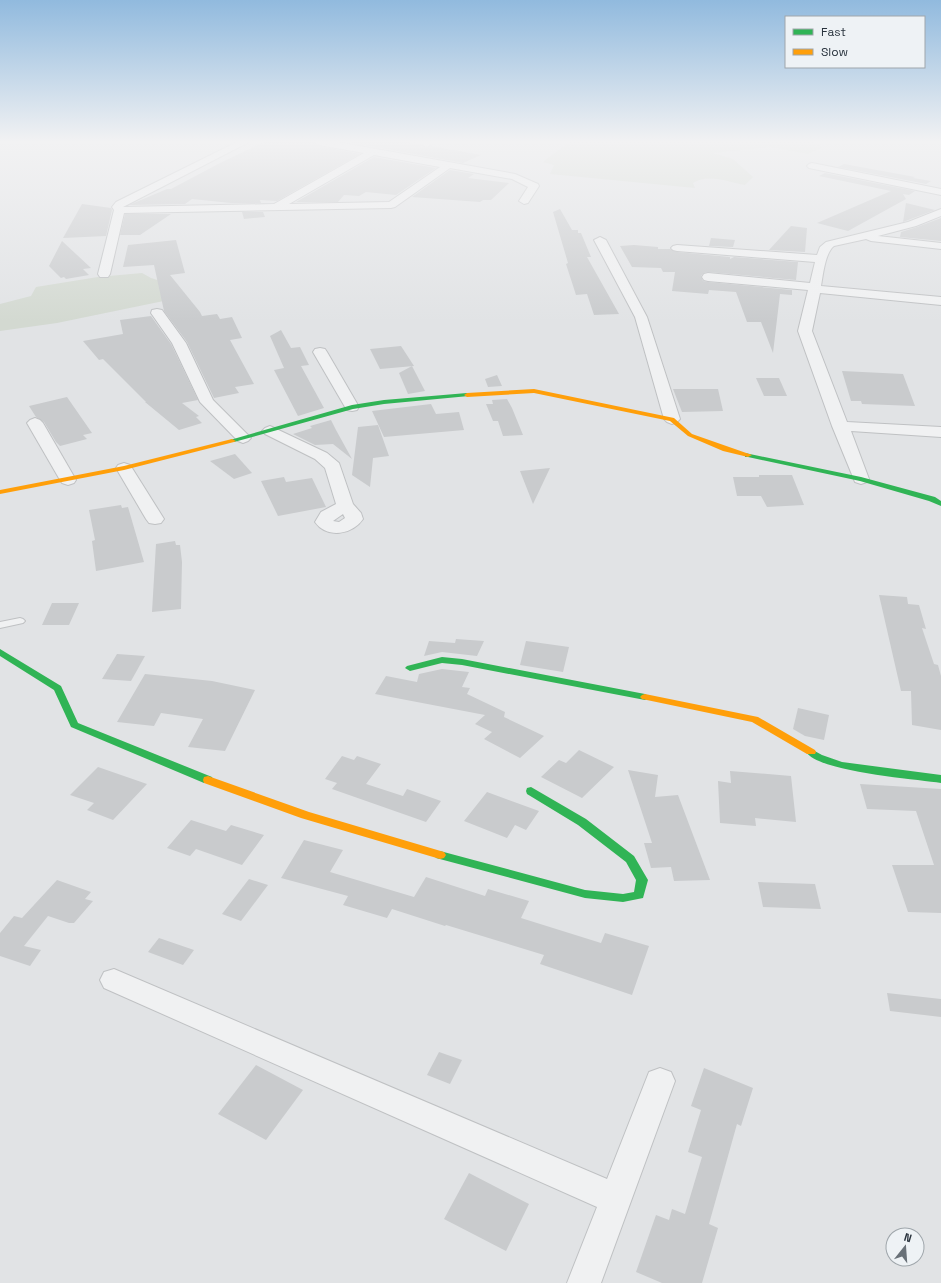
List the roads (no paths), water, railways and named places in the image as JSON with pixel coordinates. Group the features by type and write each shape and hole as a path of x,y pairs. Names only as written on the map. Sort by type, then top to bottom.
{"street":[{"path":"104,274 119,210 117,208 124,202"},
{"path":"275,208 286,202"},
{"path":"119,210 391,205 396,202"},
{"path":"861,479 805,331 821,259 826,247 830,244 912,224 941,212"},
{"path":"858,236 941,246"},
{"path":"600,240 641,318 672,419"},
{"path":"677,248 821,259"},
{"path":"708,277 941,301"},
{"path":"157,313 179,343 207,402 243,438"},
{"path":"320,352 352,407"},
{"path":"0,492 124,468 270,431 352,407 440,396 534,392 672,419 690,435 726,449 791,465 861,479 932,499 941,504"},
{"path":"35,423 68,480"},
{"path":"840,426 941,432"},
{"path":"270,431 321,456 333,466 345,506"},
{"path":"124,468 155,519"},
{"path":"0,652 58,688 74,725 201,777 304,815 466,862 585,894 623,898 639,895 642,880 630,859 582,822 531,791"},
{"path":"410,668 442,660 462,662 741,715 755,719 772,728 818,757 841,765 941,779"},
{"path":"114,980 616,1199"},
{"path":"584,1283 660,1081"}],"lane":[{"path":"0,625 20,621"}]}
